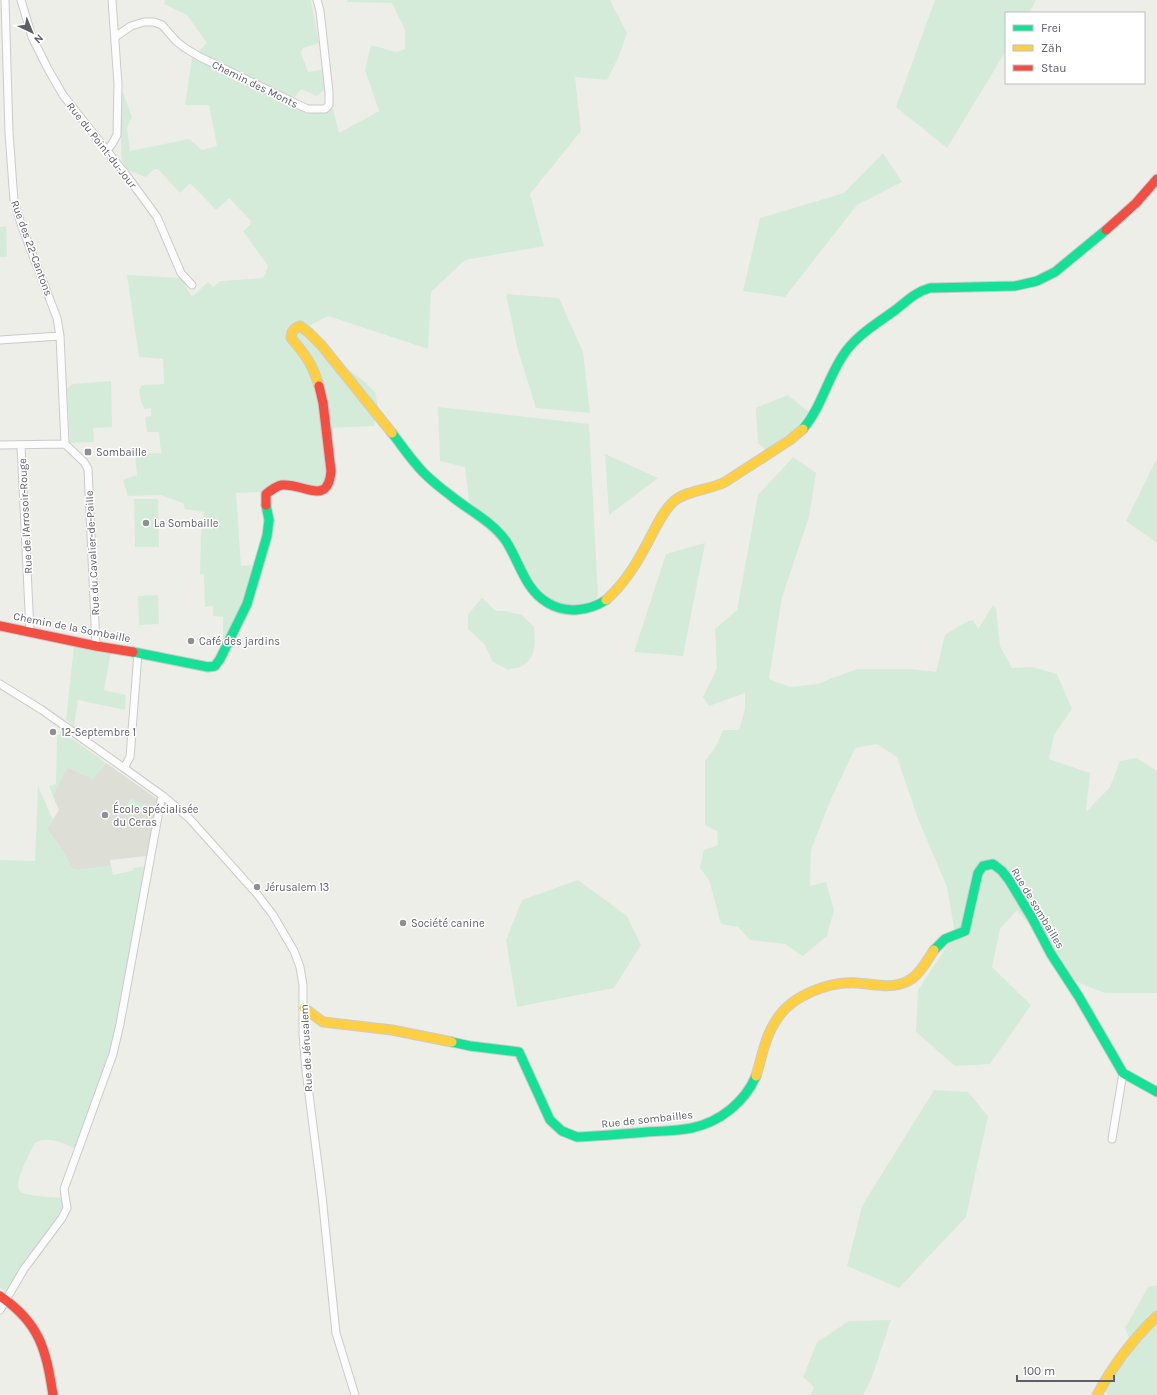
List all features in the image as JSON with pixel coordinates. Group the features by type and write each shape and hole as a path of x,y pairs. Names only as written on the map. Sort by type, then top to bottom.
{"street":[{"name":"Rue des 22-Cantons","path":"5,0 9,133 14,201 22,227 55,310 60,336 65,444"},
{"name":"Rue du Point-du-Jour","path":"21,0 32,37 63,95 107,150 157,217 182,273 192,284"},
{"path":"107,150 117,135 118,84 112,0"},
{"name":"Chemin des Monts","path":"115,37 131,26 144,22 154,22 162,25 176,41 200,57 308,109 325,109 329,105 329,92 320,11 317,0"},
{"path":"0,82 8,82"},
{"name":"Chemin de la Sombaille","path":"0,626 30,631 96,646 161,656 208,667 215,666 224,653 247,604 268,531 269,516 266,503 266,494 272,489 281,485 291,485 317,492 328,486 331,477 321,391 314,369 307,357 291,338 292,332 297,326 303,327 330,356 425,474 500,534 510,549 524,579 534,593 555,607 563,609 589,609 604,602 618,588 639,557 668,507 676,498 720,485 787,442 801,431 815,411 844,353 862,336 912,296 930,288 1015,286 1037,281 1055,272 1126,213 1157,179"},
{"path":"0,340 60,336"},
{"name":"Rue de l'Arrosoir-Rouge","path":"30,631 21,445 65,444"},
{"name":"Rue du Cavalier-de-Paille","path":"65,444 84,462 87,466 89,475 96,646"},
{"path":"0,445 21,445"},
{"path":"124,768 130,757 138,653"},
{"name":"Rue de Jérusalem","path":"1,686 42,710 163,796 189,818 257,894 273,915 294,951 300,967 303,984 303,1034 306,1071 322,1196 336,1333 355,1395"},
{"path":"0,1310 3,1297 62,1218 67,1208 64,1189 113,1054 120,1024 148,867 163,796"},
{"name":"Rue de sombailles","path":"304,1008 320,1020 332,1024 392,1030 470,1046 519,1052 550,1120 558,1129 566,1134 577,1137 682,1130 706,1124 727,1112 746,1094 754,1080 770,1029 776,1018 789,1005 822,987 842,983 899,985 908,982 918,973 944,939 964,931 978,873 982,866 993,864 1002,871 1009,880 1032,918 1051,954 1079,997 1123,1073"},
{"path":"1112,1139 1123,1073 1157,1092"},
{"path":"3,1297 26,1317 40,1338 53,1395"},
{"path":"1097,1395 1115,1365 1138,1334 1157,1316"}],"shaded area":[{"name":"École spécialisée du Ceras","path":"106,763 157,799 147,856 110,860 111,866 78,870 72,869 63,851 47,829 59,810 53,796 67,767 93,779"}],"green space":[{"path":"165,0 311,0 319,43 303,48 301,53 308,72 324,69 327,87 317,96 301,89 296,96 290,99 198,52 207,43 187,15 164,4"},
{"path":"348,0 610,0 627,33 619,56 607,80 575,77 581,131 530,194 544,246 465,260 431,292 428,349 328,316 299,331 326,358 346,368 364,381 375,392 378,407 374,426 330,428 328,475 320,486 316,487 287,480 274,482 268,486 264,492 236,493 241,566 252,565 244,606 223,648 223,617 213,616 213,606 205,607 204,574 200,574 201,536 204,512 185,509 183,503 161,495 128,496 123,480 137,475 135,454 161,453 159,432 147,432 145,417 151,416 151,408 145,409 141,402 139,390 142,385 164,384 163,359 139,357 127,275 181,278 192,297 208,282 213,287 221,281 263,278 268,266 243,231 250,225 251,221 229,198 216,210 190,183 180,193 158,169 154,169 146,177 127,170 122,161 121,91 124,95 132,117 127,128 130,151 189,139 202,150 217,146 209,105 185,105 192,58 213,66 302,108 333,109 339,133 379,111 365,70 371,45 396,52 405,49 405,30 392,3 347,2"},
{"path":"935,0 1036,0 1030,12 1005,12 1005,53 947,148 896,107"},
{"path":"883,153 902,182 857,205 785,297 743,291 760,218 844,193"},
{"path":"6,226 7,257 0,257 0,227"},
{"path":"506,294 559,298 583,352 590,413 536,408 517,347"},
{"path":"111,381 112,427 93,428 94,442 70,443 67,389 72,384"},
{"path":"788,395 809,412 792,433 766,450 758,443 756,408"},
{"path":"438,407 589,424 598,597 587,605 562,606 536,590 500,527 469,501 465,467 440,461"},
{"path":"605,454 658,478 609,515"},
{"path":"793,457 816,473 809,517 782,597 769,679 790,687 817,684 857,669 911,669 936,672 945,635 966,622 973,620 978,629 993,605 996,608 1000,646 1012,668 1032,667 1057,674 1072,709 1054,735 1049,759 1090,773 1086,812 1110,787 1120,761 1136,758 1157,771 1157,993 1105,993 1077,982 1017,910 1000,929 992,967 1031,1005 990,1064 955,1066 916,1032 918,990 955,934 947,887 918,819 897,757 877,744 855,748 828,806 811,850 810,886 826,882 834,910 827,936 803,956 785,944 750,940 738,927 721,924 709,880 700,868 704,850 718,845 717,831 705,825 705,761 716,746 723,730 739,730 745,709 745,693 709,706 703,697 717,668 715,629 737,610 758,495"},
{"path":"1157,458 1157,543 1126,521"},
{"name":"La Sombaille","path":"134,499 158,499 159,547 135,547"},
{"path":"705,543 683,656 634,652 666,554"},
{"path":"158,595 159,624 139,625 138,596"},
{"path":"482,598 496,611 505,611 522,615 534,627 535,643 533,653 528,661 521,667 508,670 492,661 485,645 468,629 468,614"},
{"path":"74,645 111,652 104,690 126,695 125,710 78,700 74,727 66,720"},
{"path":"60,730 106,763 93,779 67,767 53,796 49,786 56,784 57,735 60,735"},
{"path":"38,786 53,820 47,829 63,851 72,869 78,870 111,866 110,860 113,875 145,866 115,1038 77,1149 51,1140 35,1143 26,1161 18,1183 21,1192 24,1193 64,1198 63,1207 57,1220 6,1292 0,1288 0,860 35,861"},
{"path":"130,798 146,805 143,814 126,807"},
{"path":"578,880 627,916 641,945 614,988 517,1007 506,940 522,900"},
{"path":"934,1090 968,1092 988,1116 966,1217 899,1288 847,1266 862,1206"},
{"path":"1157,1285 1157,1395 1108,1395 1104,1390 1133,1348 1125,1328 1148,1287"},
{"path":"891,1320 871,1380 863,1395 811,1395 814,1387 803,1377 817,1342 849,1321"}],"traffic: fast":[{"path":"803,429 815,412 832,375 847,350 866,331 915,295 930,288 1015,286 1037,281 1055,272 1106,230"},
{"path":"392,433 428,477 494,527 506,541 528,583 540,598 562,609 570,610 585,609 606,600"},
{"path":"133,652 208,667 215,666 220,659 247,604 267,536 269,520 266,505"},
{"path":"934,950 945,939 965,931 978,873 983,866 993,864 1002,871 1009,880 1032,918 1051,954 1079,997 1123,1073 1157,1092"},
{"path":"452,1042 470,1046 519,1052 550,1120 562,1131 577,1137 675,1130 702,1125 722,1116 730,1110 745,1094 756,1076"}],"traffic: slow":[{"path":"319,386 308,360 291,338 293,330 300,326 322,346 392,433"},
{"path":"606,600 619,587 630,572 640,557 663,514 674,501 679,497 692,492 713,487 725,482 790,440 803,429"},
{"path":"756,1076 770,1032 777,1019 792,1003 812,991 835,984 857,983 888,986 906,982 915,976 934,950"},
{"path":"304,1008 323,1022 392,1030 452,1042"},
{"path":"1097,1395 1124,1353 1157,1316"}],"traffic: jam":[{"path":"1106,230 1136,203 1157,179"},
{"path":"266,505 266,494 278,486 290,485 320,491 325,488 329,482 331,471 323,403 319,386"},
{"path":"0,626 96,646 133,652"},
{"path":"0,1296 13,1306 33,1327 44,1351 53,1395"}],"place":[{"name":"Sombaille","path":"88,452"},
{"name":"La Sombaille","path":"146,523"},
{"name":"Café des jardins","path":"191,641"},
{"name":"12-Septembre 1","path":"53,732"},
{"name":"École spécialisée du Ceras","path":"105,815"},
{"name":"Jérusalem 13","path":"257,887"},
{"name":"Société canine","path":"403,923"}]}
